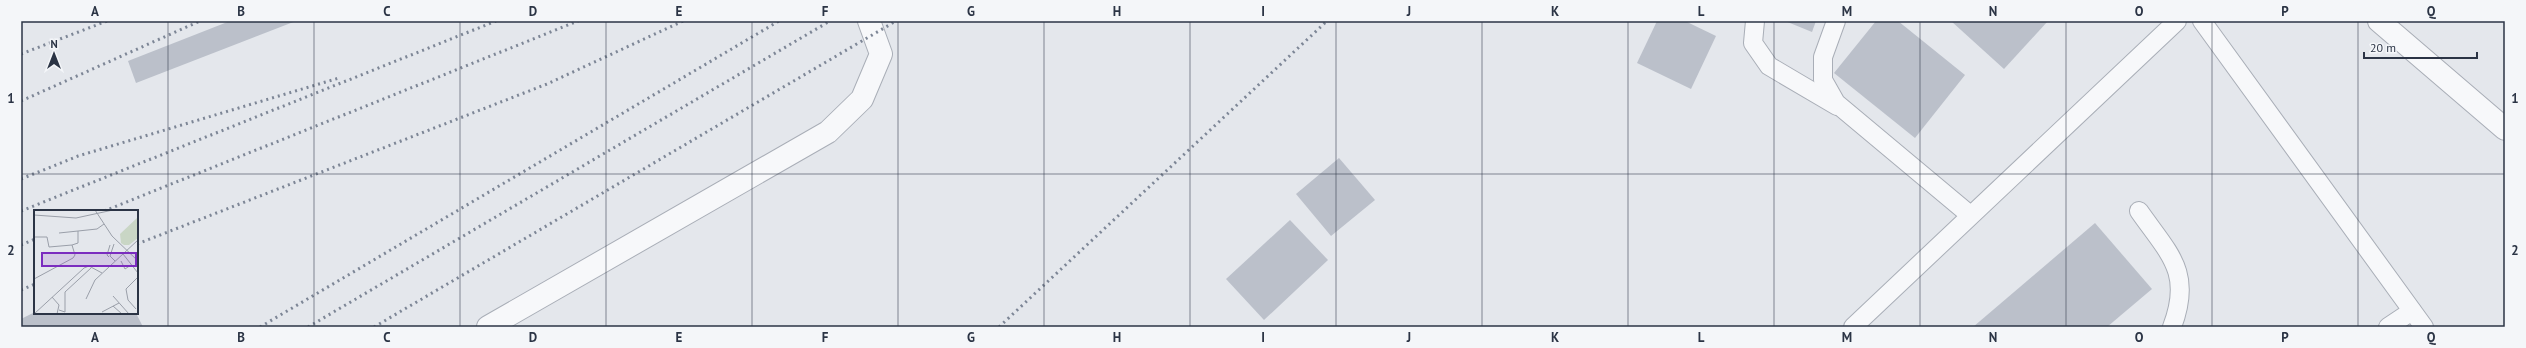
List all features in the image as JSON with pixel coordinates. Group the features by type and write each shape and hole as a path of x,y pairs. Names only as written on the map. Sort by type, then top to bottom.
{"street":[{"path":"488,327 828,132 862,99 881,54 868,21"},
{"path":"2379,21 2505,129"}],"lane":[{"path":"1755,21 1753,43 1769,66 1849,114"},
{"path":"1836,21 1823,56 1823,80 1836,103 1970,215"},
{"path":"1853,327 2177,21"},
{"path":"2202,21 2424,327"},
{"path":"2139,211 2177,264 2181,294 2172,327"},
{"path":"2388,327 2412,311"}],"building":[{"path":"230,21 296,21 136,83 128,61"},
{"path":"1657,21 1685,21 1716,36 1691,89 1637,63"},
{"path":"1785,21 1816,21 1812,32"},
{"path":"1876,21 1898,21 1965,75 1915,138 1834,73"},
{"path":"1951,21 2048,21 2004,69"},
{"path":"1339,158 1375,200 1331,236 1296,194"},
{"path":"1290,220 1328,260 1264,320 1226,279"},
{"path":"2095,223 2152,289 2107,327 1973,327"},
{"path":"34,312 34,314 136,314 143,327 21,327 21,319"}],"railway":[{"path":"21,54 107,21"},
{"path":"21,101 200,21"},
{"path":"21,211 496,21"},
{"path":"106,210 578,21"},
{"path":"138,244 547,84 683,21"},
{"path":"260,327 779,21"},
{"path":"308,327 830,21"},
{"path":"374,327 896,21"},
{"path":"999,327 1327,21"},
{"path":"21,179 78,156 339,78"},
{"path":"21,245 34,239"},
{"path":"21,290 34,284"}]}
